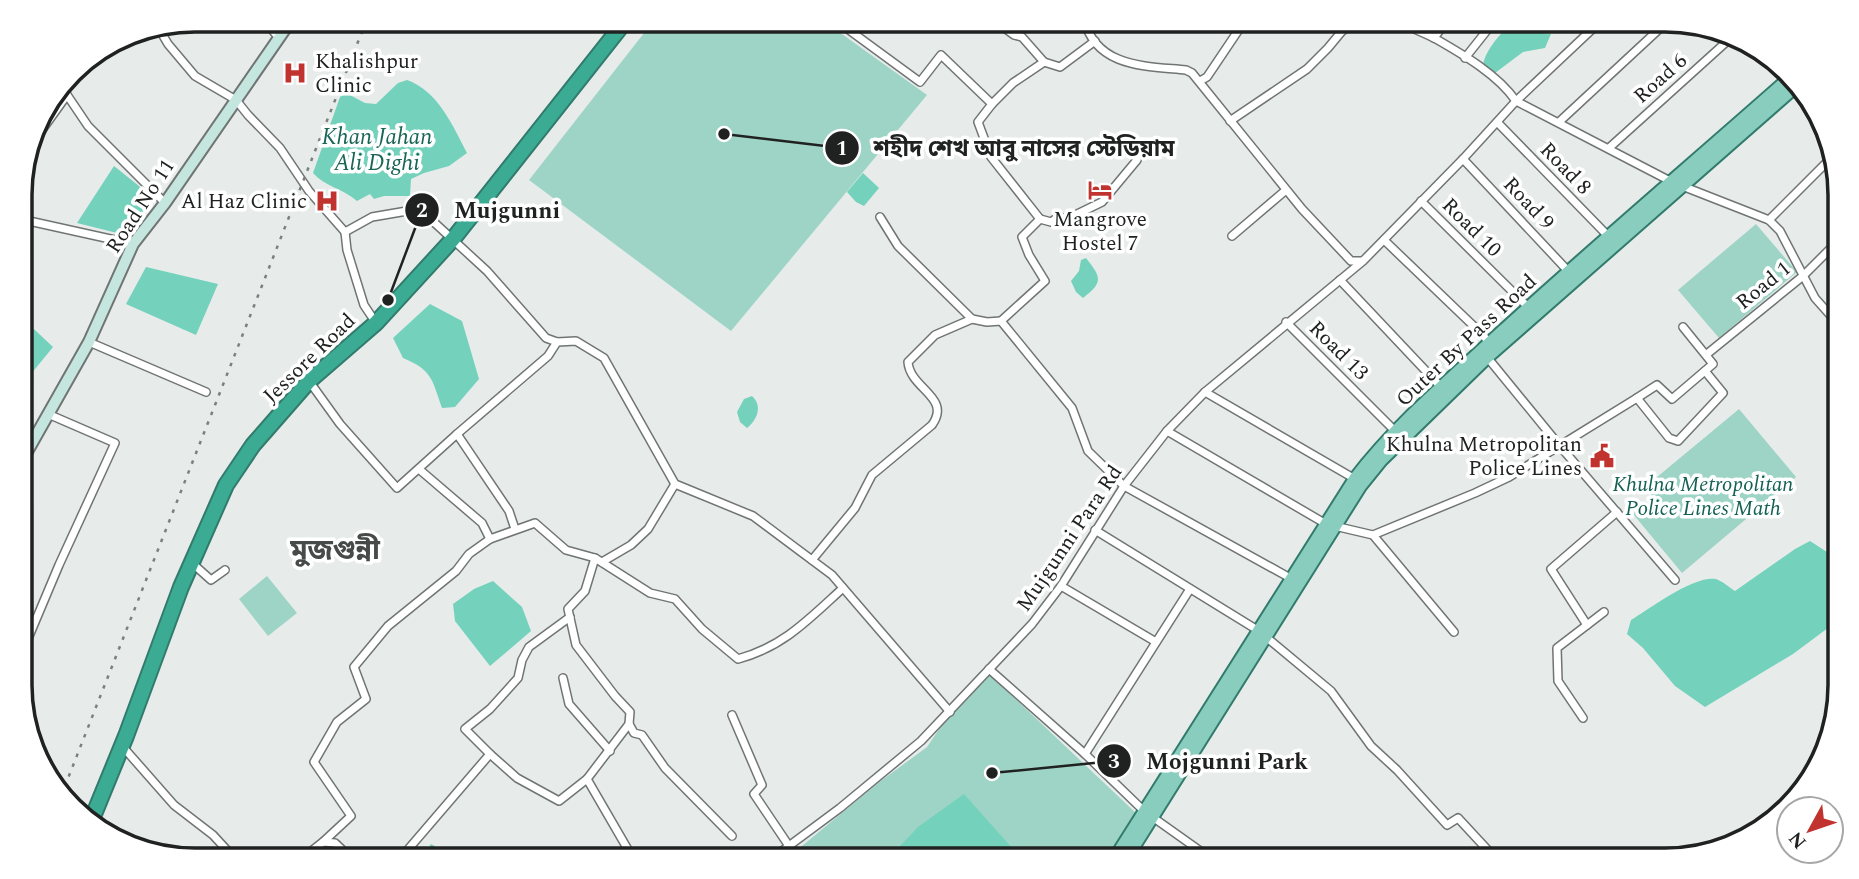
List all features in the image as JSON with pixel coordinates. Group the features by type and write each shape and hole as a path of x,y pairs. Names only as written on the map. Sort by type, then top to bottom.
{"highway":[{"name":"Jessore Road","path":"94,813 192,563 226,485 253,445 309,381 376,323 453,239 616,32"}],"main road":[{"name":"Outer By Pass Road","path":"1262,634 1292,579 1381,460 1529,308 1609,237 1678,184 1784,84"},
{"name":"Outer By Pass Road","path":"1123,847 1148,813 1330,526 1355,479 1396,432 1441,387 1488,351 1678,184 1790,91"},
{"name":"Outer By Pass Road","path":"1131,847 1148,813"}],"street":[{"path":"274,32 279,38"},
{"name":"Road No 11","path":"32,443 89,342 133,244 283,32"},
{"path":"852,32 920,82 941,55 992,104"},
{"path":"1010,32 1022,37 1044,62 1060,67 1095,41"},
{"path":"1090,32 1095,41 1115,60 1192,73 1286,190 1351,261 1363,261"},
{"path":"1200,81 1207,77 1237,32"},
{"path":"1230,121 1307,69 1342,32"},
{"path":"1418,32 1434,38 1465,58 1509,91 1517,101 1678,184 1769,220 1780,231 1802,276 1815,298 1828,313"},
{"path":"1434,38 1438,32"},
{"path":"1465,58 1486,32"},
{"name":"Mujgunni Para Rd","path":"789,846 901,759 950,712 1032,624 1061,586 1124,485 1167,431 1205,392 1286,322 1363,261 1517,101 1589,32"},
{"path":"1559,122 1656,32"},
{"path":"163,35 195,76 236,100 280,148 309,191 345,232 347,250 363,305 376,323"},
{"name":"Road 6","path":"1609,148 1725,43"},
{"path":"1044,62 1013,83 978,122 991,157 1041,219 1051,222 1058,217 1067,219 1102,202 1137,160"},
{"path":"55,112 67,94 88,126 165,202"},
{"name":"Road 8","path":"1497,123 1609,237"},
{"name":"Road 9","path":"1463,159 1569,272"},
{"path":"1769,220 1825,165"},
{"path":"1232,236 1286,190"},
{"name":"Road 10","path":"1421,201 1529,308"},
{"path":"345,232 372,217 407,211 425,214 487,271 546,338 557,342 576,341 604,358 675,484 753,516 832,575 950,712"},
{"path":"880,217 898,246 972,319 987,322 1001,321 1045,281 1029,255 1022,237 1041,219"},
{"path":"32,222 133,244"},
{"path":"1384,240 1484,336 1488,351 1559,445 1675,580"},
{"name":"Road 1","path":"1707,355 1828,251"},
{"path":"1340,280 1441,387"},
{"path":"812,560 855,508 872,475 937,418 939,410 935,401 914,379 908,362 935,335 972,319"},
{"path":"1001,321 1072,408 1088,452 1124,485 1292,579"},
{"name":"Road 13","path":"1286,322 1396,432"},
{"path":"1167,431 1330,526 1373,535 1509,477 1657,385 1672,399 1713,364 1683,327"},
{"path":"89,342 206,392"},
{"path":"309,381 372,462 397,488 548,356 557,342"},
{"path":"1637,398 1669,438 1678,441 1723,393 1705,371"},
{"path":"1205,392 1355,479"},
{"path":"32,628 115,443 48,414"},
{"path":"457,434 509,511 515,529"},
{"path":"420,470 482,523 490,539"},
{"path":"570,617 529,648 522,660 518,678 490,709 465,729 517,778 559,801 587,779 610,751 629,724 630,712 576,645 570,617 568,609 585,592 598,560 631,545 648,529 675,484"},
{"path":"1587,625 1551,569 1617,512"},
{"path":"315,848 351,816 314,762 337,722 366,699 354,667 388,625 456,571 469,554 490,539 535,523 566,550 598,560 650,593 675,599 702,629 738,660 762,653 790,636 843,588"},
{"path":"1096,530 1262,634 1331,691 1371,746 1447,825 1458,818 1485,847"},
{"path":"1373,535 1454,632"},
{"path":"192,563 211,580 225,570"},
{"path":"1061,586 1156,642"},
{"path":"1085,754 1189,589"},
{"path":"1583,718 1558,681 1557,648 1604,612"},
{"path":"989,669 1148,813 1197,847"},
{"path":"564,678 569,704 610,751"},
{"path":"732,715 762,785 754,794 789,846"},
{"path":"629,724 634,733 642,735 665,768 732,836"},
{"path":"122,746 174,805 213,835 225,848"},
{"path":"409,848 490,754"},
{"path":"587,779 628,848"},
{"path":"323,842 335,843 340,848"}],"green space":[{"path":"645,32 839,32 927,95 731,331 529,180"},
{"path":"1756,224 1797,272 1719,338 1678,290"},
{"name":"Khulna Metropolitan Police Lines Math","path":"1739,409 1796,477 1682,573 1633,514 1653,497 1645,487"},
{"path":"267,576 297,613 268,636 239,599"},
{"path":"990,675 1138,815 1119,847 800,848 878,783 927,747 950,713"}],"water":[{"path":"1503,32 1551,34 1545,48 1523,52 1495,73 1483,65"},
{"name":"Khan Jahan Ali Dighi","path":"407,80 418,85 436,101 467,153 449,166 411,179 410,196 384,196 374,199 370,194 357,201 313,173 340,97 346,93 365,103 376,104 398,83"},
{"path":"114,166 154,198 125,235 77,223"},
{"path":"863,173 879,188 864,206 847,192"},
{"path":"1086,258 1098,279 1094,288 1083,298 1076,292 1071,281 1079,271 1081,260"},
{"path":"146,267 218,284 196,335 126,304"},
{"path":"430,304 462,321 479,379 455,407 442,408 430,377 420,367 403,358 393,338"},
{"path":"32,327 53,347 32,373"},
{"path":"752,396 758,408 754,421 747,428 740,422 737,412 744,399"},
{"path":"1810,541 1828,553 1828,628 1793,654 1705,707 1675,686 1643,648 1627,634 1631,620 1684,587 1707,579 1716,579 1735,591"},
{"path":"493,581 522,607 531,631 490,666 455,621 453,604 474,589"},
{"path":"964,794 1012,847 899,848 918,827"}],"railway":[{"path":"66,785 362,32"}],"place":[{"name":"Khalishpur Clinic","path":"295,73"},
{"name":"শহীদ শেখ আবু নাসের স্টেডিয়াম","path":"724,134"},
{"name":"Mangrove Hostel 7","path":"1100,190"},
{"name":"Al Haz Clinic","path":"327,201"},
{"name":"Mujgunni","path":"388,300"},
{"name":"Khulna Metropolitan Police Lines","path":"1602,456"},
{"name":"Mojgunni Park","path":"992,773"}],"district":[{"name":"মুজগুন্নী","path":"335,549"}]}
